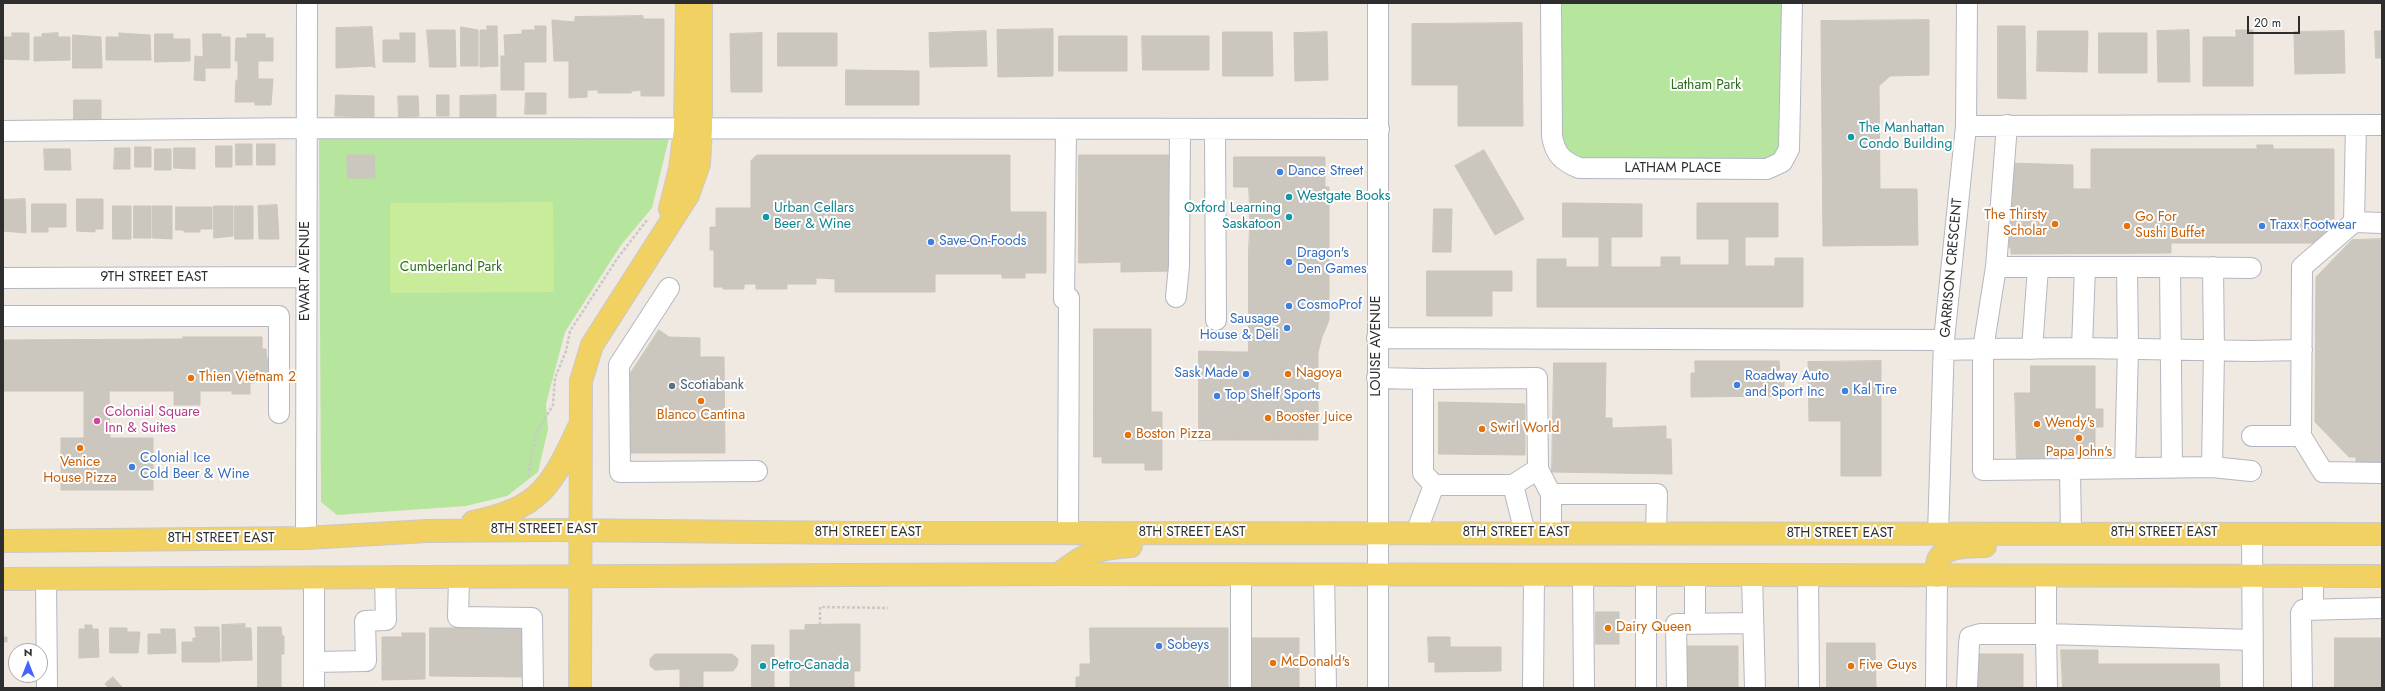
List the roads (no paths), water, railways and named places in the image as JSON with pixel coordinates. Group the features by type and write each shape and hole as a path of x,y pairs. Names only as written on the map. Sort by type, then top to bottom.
{"main road":[{"path":"687,3 693,129"},
{"path":"580,688 580,381 592,345 663,236 680,169 693,129 701,3"},
{"path":"427,531 499,517 533,501 559,471 580,424"},
{"name":"8TH STREET EAST","path":"3,541 306,538 427,531 580,530 1068,533 2382,534"},
{"path":"1059,574 1073,562 1098,549 1180,544 1218,533"},
{"path":"1937,576 1937,561 1941,556 1954,549 2009,544 2044,536 2071,534"},
{"path":"3,579 1059,574 2382,576"}],"street":[{"name":"EWART AVENUE","path":"306,538 307,3"},
{"name":"LOUISE AVENUE","path":"1378,3 1378,688"},
{"name":"LATHAM PLACE","path":"1551,3 1552,136 1554,150 1563,161 1579,168 1759,169 1767,169 1782,162 1789,149 1792,3"},
{"name":"GARRISON CRESCENT","path":"1938,534 1944,345 1966,126 1967,3"},
{"path":"2007,125 1996,267 1983,349 1983,470 2212,467 2251,471"},
{"path":"2354,222 2356,125"},
{"path":"1966,126 2382,125"},
{"path":"3,131 307,128 1379,129"},
{"path":"1066,129 1064,299 1069,298 1068,533"},
{"path":"1176,296 1179,266 1180,129"},
{"path":"1215,129 1216,320"},
{"path":"2382,223 2354,222 2302,267 2301,436 2323,472 2382,473"},
{"path":"1996,267 2252,268"},
{"path":"2082,348 2085,267"},
{"path":"2125,467 2128,349 2127,267"},
{"path":"2170,267 2172,468"},
{"path":"2212,467 2214,351 2213,267"},
{"path":"2032,349 2038,268"},
{"name":"9TH STREET EAST","path":"3,278 306,277"},
{"path":"668,288 619,366 620,472 757,471"},
{"path":"3,316 306,317"},
{"path":"279,316 279,413"},
{"path":"1377,338 1944,345 1983,349 2082,348 2214,351 2302,350"},
{"path":"1377,378 1537,378 1538,470 1550,494 1551,533"},
{"path":"1423,379 1423,473 1434,485 1513,485 1538,470"},
{"path":"2252,436 2301,436"},
{"path":"2070,469 2071,534"},
{"path":"1416,533 1434,485"},
{"path":"1513,485 1525,533"},
{"path":"1550,494 1657,494 1656,533"},
{"path":"2252,533 2253,688"},
{"path":"1240,575 1241,688"},
{"path":"1324,575 1326,688"},
{"path":"1533,688 1534,575"},
{"path":"1583,575 1584,688"},
{"path":"1646,575 1646,688"},
{"path":"1695,575 1695,623"},
{"path":"1752,575 1755,688"},
{"path":"1808,575 1809,688"},
{"path":"2046,575 2047,688"},
{"path":"1936,688 1937,576"},
{"path":"2313,576 2313,609"},
{"path":"314,577 314,688"},
{"path":"314,662 366,661 365,621 386,620 385,577"},
{"path":"459,578 458,616 532,618 533,688"},
{"path":"46,579 47,688"},
{"path":"2302,688 2301,613 2307,609 2382,608"},
{"path":"1677,688 1676,624 1753,623"},
{"path":"1967,688 1970,637 1980,634 2046,634 2253,640"},
{"path":"1646,664 1677,664"}],"place":[{"name":"The Manhattan Condo Building","path":"1851,137"},
{"name":"Dance Street","path":"1280,172"},
{"name":"Westgate Books","path":"1289,197"},
{"name":"Urban Cellars Beer & Wine","path":"766,217"},
{"name":"Oxford Learning Saskatoon","path":"1289,217"},
{"name":"The Thirsty Scholar","path":"2055,224"},
{"name":"Go For Sushi Buffet","path":"2127,226"},
{"name":"Traxx Footwear","path":"2262,226"},
{"name":"Save-On-Foods","path":"931,242"},
{"name":"Dragon's Den Games","path":"1289,262"},
{"name":"CosmoProf","path":"1289,306"},
{"name":"Sausage House & Deli","path":"1287,328"},
{"name":"Sask Made","path":"1246,374"},
{"name":"Nagoya","path":"1288,374"},
{"name":"Thien Vietnam 2","path":"191,378"},
{"name":"Roadway Auto and Sport Inc","path":"1737,385"},
{"name":"Scotiabank","path":"672,386"},
{"name":"Kal Tire","path":"1845,391"},
{"name":"Top Shelf Sports","path":"1217,396"},
{"name":"Blanco Cantina","path":"701,401"},
{"name":"Booster Juice","path":"1268,418"},
{"name":"Colonial Square Inn & Suites","path":"97,421"},
{"name":"Wendy's","path":"2037,424"},
{"name":"Swirl World","path":"1482,429"},
{"name":"Boston Pizza","path":"1128,435"},
{"name":"Papa John's","path":"2079,438"},
{"name":"Venice House Pizza","path":"80,448"},
{"name":"Colonial Ice Cold Beer & Wine","path":"132,467"},
{"name":"Dairy Queen","path":"1608,628"},
{"name":"Sobeys","path":"1159,646"},
{"name":"McDonald's","path":"1273,663"},
{"name":"Petro-Canada","path":"763,666"},
{"name":"Five Guys","path":"1851,666"}],"park label":[{"name":"Latham Park","path":"1706,86"},
{"name":"Cumberland Park","path":"451,268"}]}
